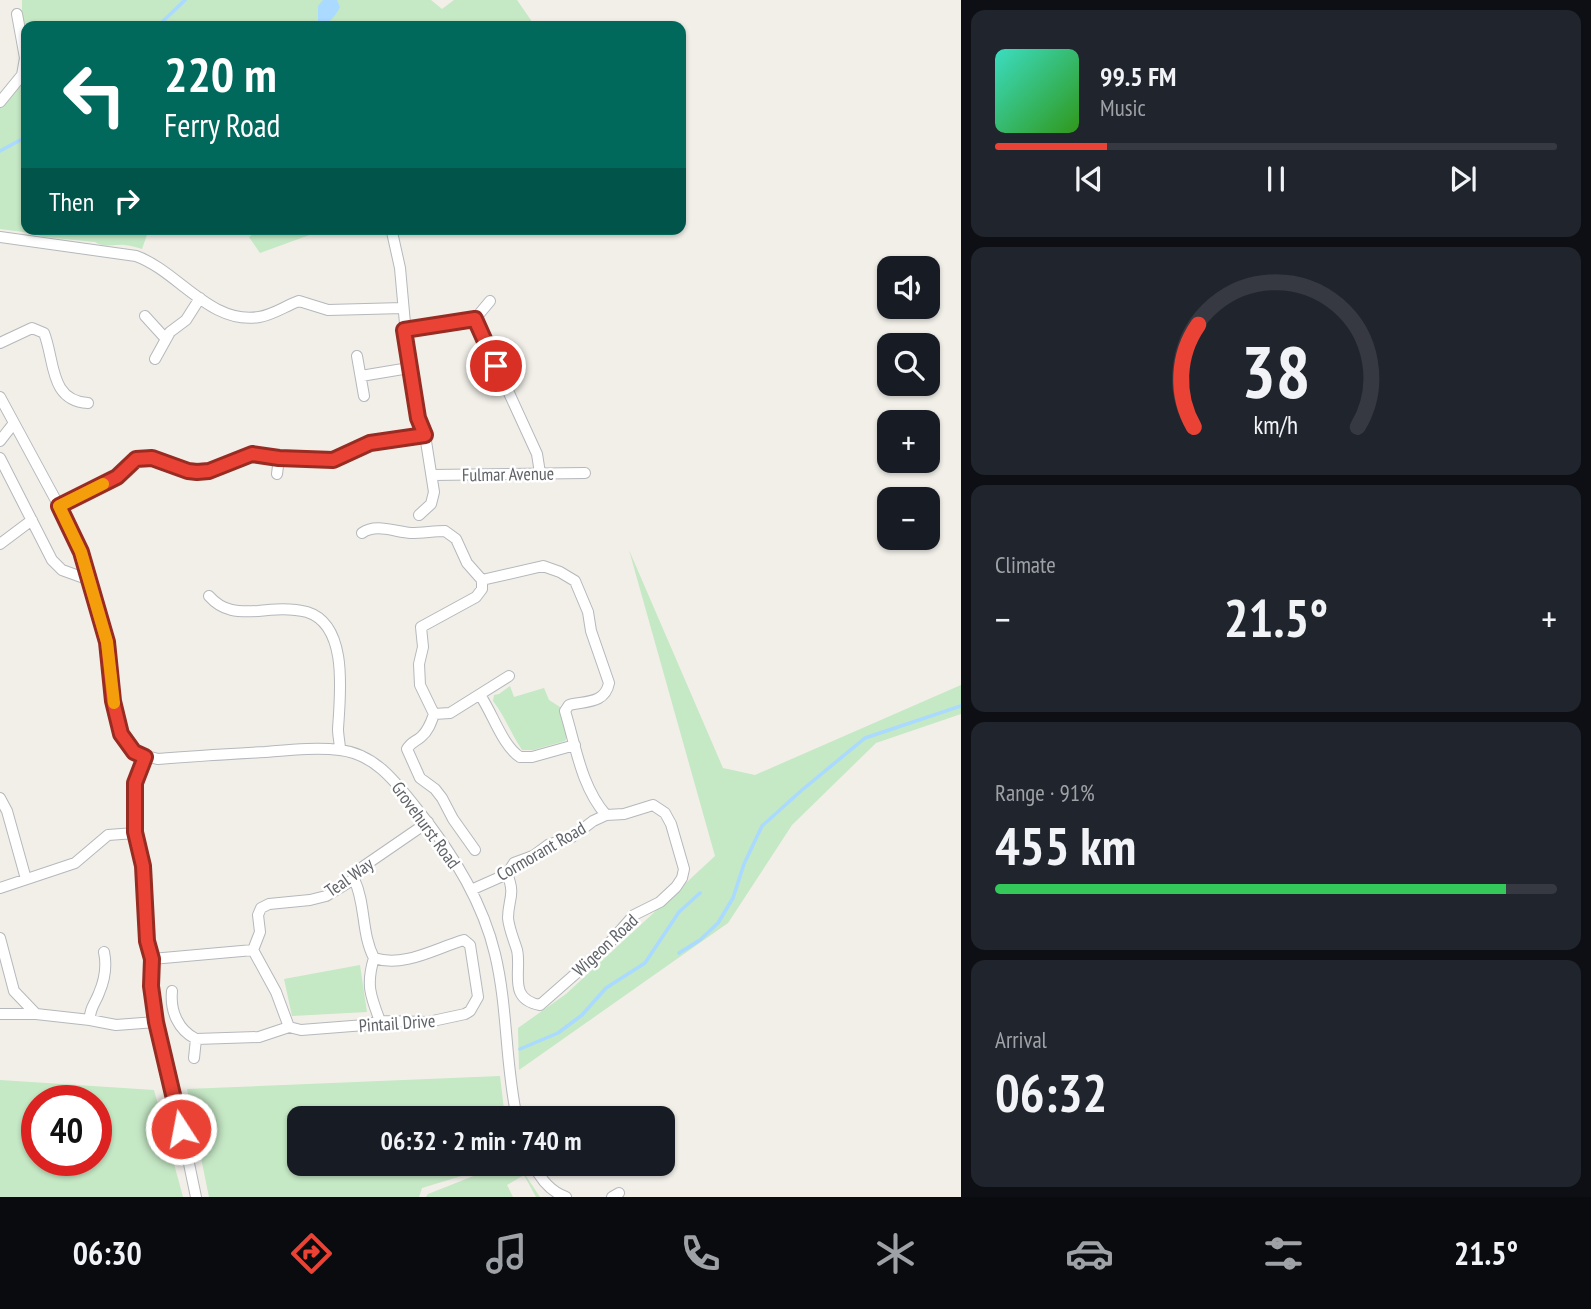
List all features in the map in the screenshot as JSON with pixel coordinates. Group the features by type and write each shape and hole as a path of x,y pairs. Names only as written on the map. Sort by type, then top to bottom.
{"street":[{"path":"17,14 21,36"},
{"path":"0,102 21,76"},
{"path":"392,235 400,268 409,368 418,418 425,435 434,492 431,504 419,516"},
{"path":"0,237 136,256 150,262 183,283 200,298 233,317 262,317 293,303 305,302 328,310 403,308"},
{"path":"155,359 165,338 186,320 200,298"},
{"path":"404,330 475,319 490,301"},
{"path":"145,316 165,338"},
{"path":"475,319 537,454 540,473"},
{"path":"0,343 32,328 44,333 61,391 74,402 88,403"},
{"path":"357,356 364,397"},
{"path":"361,376 409,368"},
{"path":"0,397 81,552 107,642 117,723 129,746 134,752 145,757 135,783 135,832 143,866 147,941 152,959 151,986 156,1022 174,1091 196,1197"},
{"path":"0,441 14,424"},
{"path":"59,506 117,477 136,459 152,458 197,472 209,471 252,454 333,460 370,443 425,435"},
{"path":"0,458 52,560 62,570 87,579"},
{"path":"278,474 279,458"},
{"name":"Fulmar Avenue","path":"432,475 585,473"},
{"path":"0,544 32,520"},
{"path":"362,533 366,530 388,529 409,533 446,531 456,538 467,563 482,580 482,589 476,597 421,627 423,647 419,664 420,685 434,714 450,713 509,676"},
{"name":"Cormorant Road","path":"471,890 507,874 514,863 533,856 548,845 572,837 606,815 594,800 585,781 565,711 569,705 601,699 607,692 609,683 590,631 588,612 575,581 543,566 482,580"},
{"path":"212,604 229,611 276,609 308,612 327,626 336,648 339,668 340,750"},
{"path":"480,695 492,712 506,742 520,757 532,757 576,745"},
{"name":"Cormorant Road","path":"434,714 429,727 421,737 409,744 407,749 420,778 442,798 475,850"},
{"name":"Grovehurst Road","path":"145,757 158,759 291,750 340,750 361,756 384,770 428,822 471,890 486,924 502,994 510,1085 514,1106"},
{"path":"0,798 7,811 26,879"},
{"name":"Wigeon Road","path":"507,874 513,890 508,917 518,953 516,981 522,995 530,1003 540,1005 606,947 634,915 660,902 681,878 684,869 666,813 653,805 624,814 606,815"},
{"name":"Teal Way","path":"253,950 260,932 258,915 261,908 269,904 326,896 354,878 363,866 428,822"},
{"path":"0,888 75,863 108,835 135,832"},
{"path":"354,878 365,917 366,943 374,958 368,978 371,997 380,1021"},
{"path":"0,938 15,991 36,1014"},
{"name":"Pintail Drive","path":"196,1039 259,1037 289,1027 301,1030 365,1025 380,1021 428,1022 470,1011 478,997 470,946 464,940 401,961 374,958"},
{"path":"152,959 253,950 276,992 289,1027"},
{"path":"90,1020 89,1013 100,992 107,965 104,952"},
{"path":"1,1013 15,991"},
{"path":"172,991 176,1018 181,1029 196,1039 194,1058"},
{"path":"1,1013 36,1014 116,1025 156,1022"},
{"path":"540,1176 563,1196"}],"green space":[{"path":"22,0 431,0 442,9 454,0 517,0 532,21 22,21"},
{"path":"21,85 21,232 0,229 0,108"},
{"path":"38,235 147,235 142,249 127,245 103,245"},
{"path":"252,235 310,235 260,253 249,237"},
{"path":"629,550 723,768 755,775 961,685 961,714 876,743 792,825 728,923 519,1070 518,1028 566,994 715,856"},
{"path":"510,686 514,697 544,688 549,700 563,709 568,735 565,741 533,750 522,750 493,701 494,695"},
{"path":"360,965 367,1012 292,1016 284,979"},
{"path":"500,1076 504,1106 287,1106 287,1176 462,1176 422,1188 419,1197 209,1197 187,1089"},
{"path":"0,1080 77,1085 21,1085 21,1176 112,1176 112,1087 154,1090 183,1197 0,1197"},
{"path":"474,1176 522,1176 507,1185 513,1197 426,1197"},
{"path":"525,1176 540,1197 536,1197"}],"water":[{"path":"323,0 337,0 340,7 330,21 318,21 318,6"}],"waterway":[{"path":"163,21 185,0"},
{"path":"0,151 21,140"},
{"path":"679,953 700,940 718,923 733,898 744,864 762,826 802,790 865,738 961,706"},
{"path":"520,1049 558,1033 582,1015 606,988 645,963 679,912 700,893"}],"slow traffic":[{"path":"103,484 59,506 81,552 107,642 114,703"}],"route":[{"path":"181,1129 156,1022 151,986 152,959 147,941 143,866 135,832 135,783 145,757 134,752 129,746 117,723 107,642 81,552 59,506 117,477 136,459 152,458 197,472 209,471 252,454 333,460 370,443 425,435 418,418 404,330 475,319 496,366"}]}
